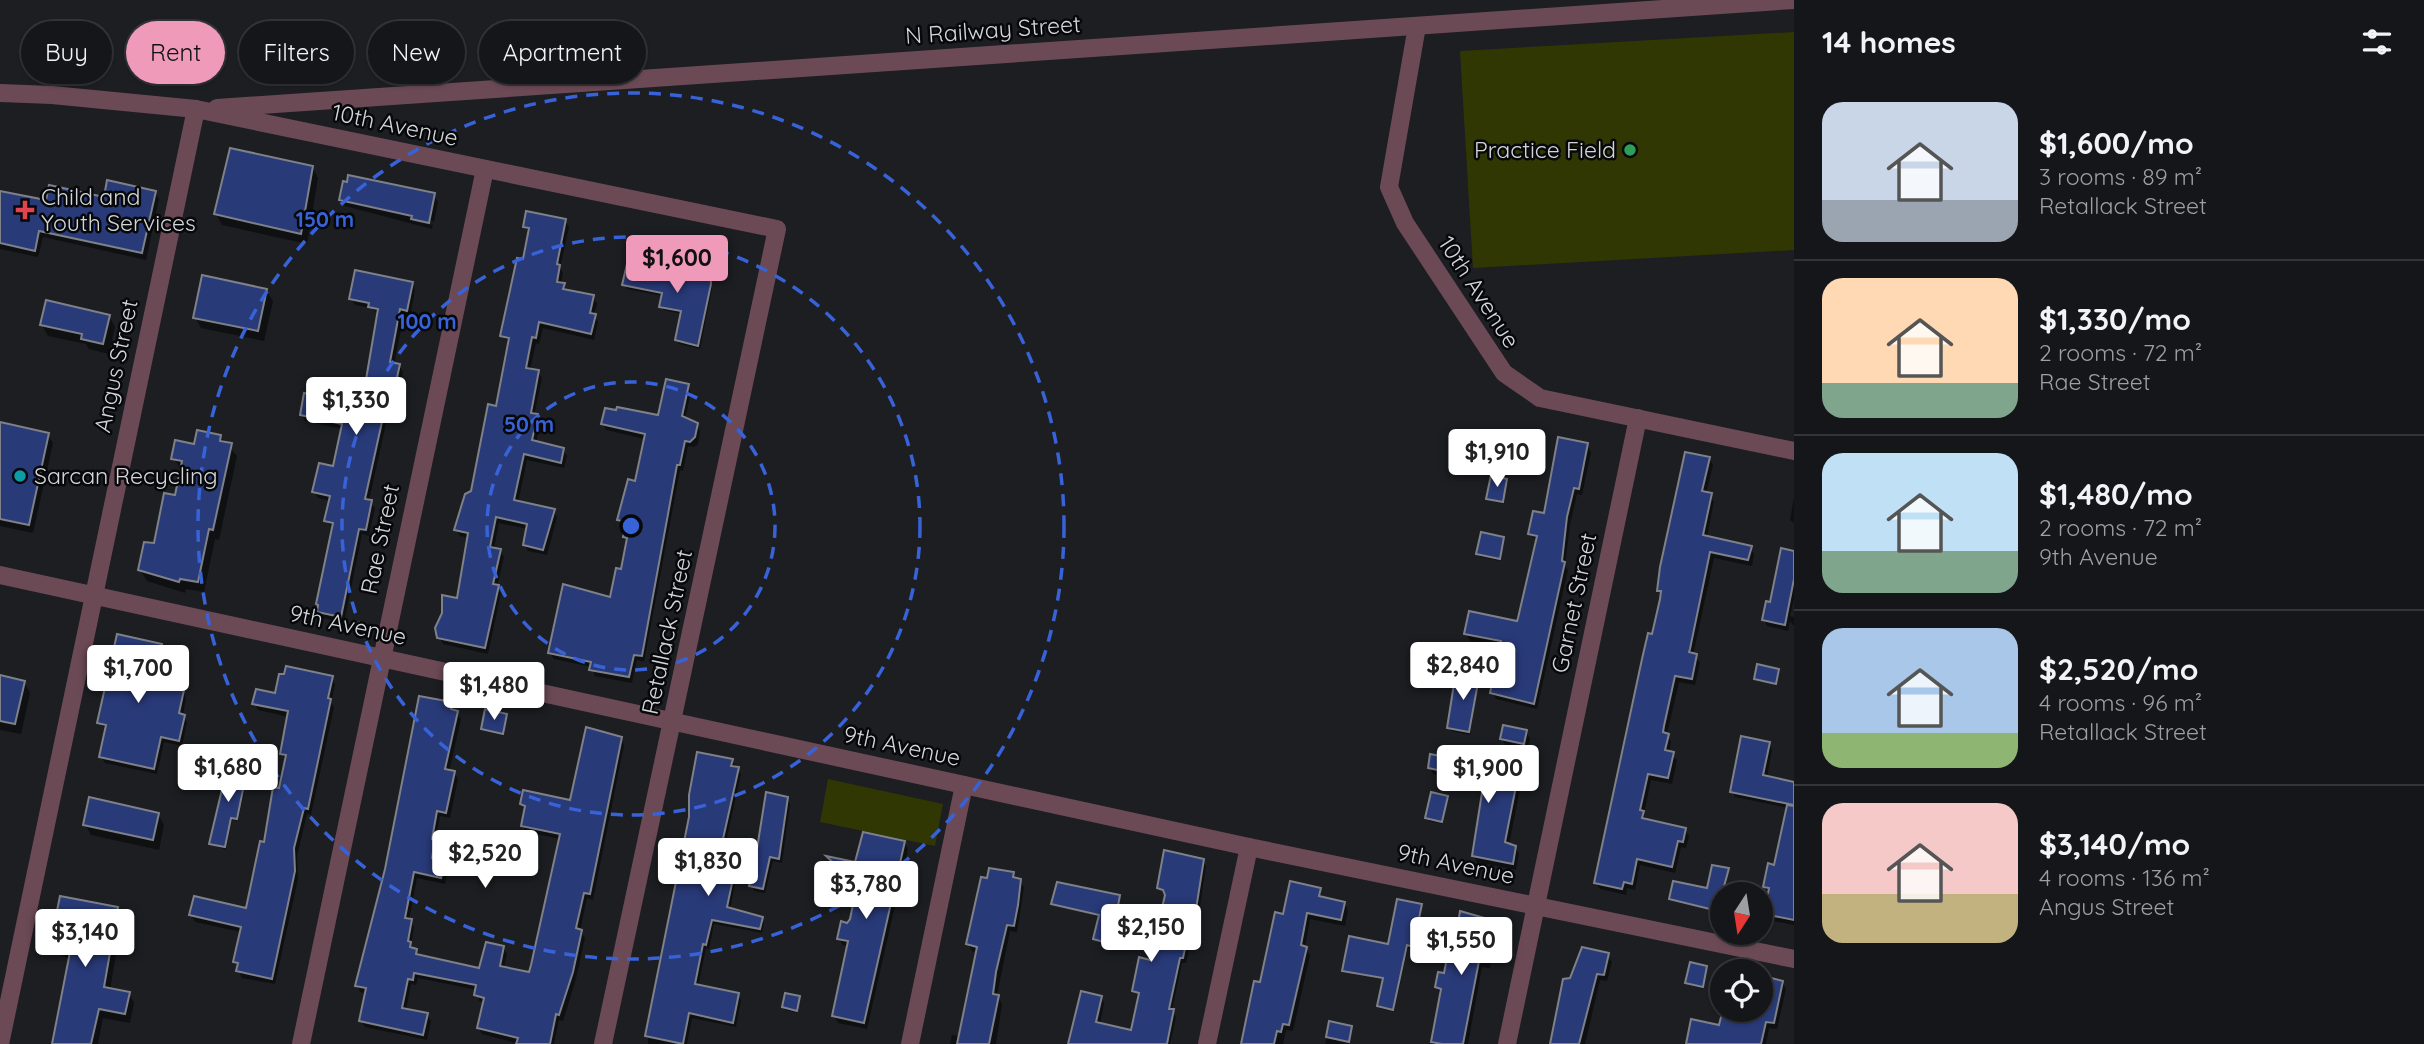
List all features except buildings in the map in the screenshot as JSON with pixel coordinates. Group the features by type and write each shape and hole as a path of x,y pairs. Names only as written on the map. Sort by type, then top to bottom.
{"street":[{"name":"N Railway Street","path":"196,109 1794,0"},
{"name":"10th Avenue","path":"1417,26 1389,187 1405,223 1503,373 1539,398 1794,451"},
{"name":"10th Avenue","path":"0,93 52,95 196,109 777,229"},
{"name":"Angus Street","path":"0,1044 196,109"},
{"name":"Rae Street","path":"301,1044 380,657 485,169"},
{"name":"Retallack Street","path":"603,1044 674,722 777,229"},
{"name":"Garnet Street","path":"1507,1044 1638,418"},
{"name":"9th Avenue","path":"0,575 1249,847 1794,959"},
{"path":"910,1044 964,785"},
{"path":"1207,1044 1249,847"}],"green space":[{"name":"Practice Field","path":"1794,32 1794,250 1473,268 1460,51"},
{"path":"828,779 943,804 935,846 820,822"}],"place":[{"name":"Practice Field","path":"1630,150"},
{"name":"Child and Youth Services","path":"25,210"},
{"name":"Sarcan Recycling","path":"20,476"}]}
